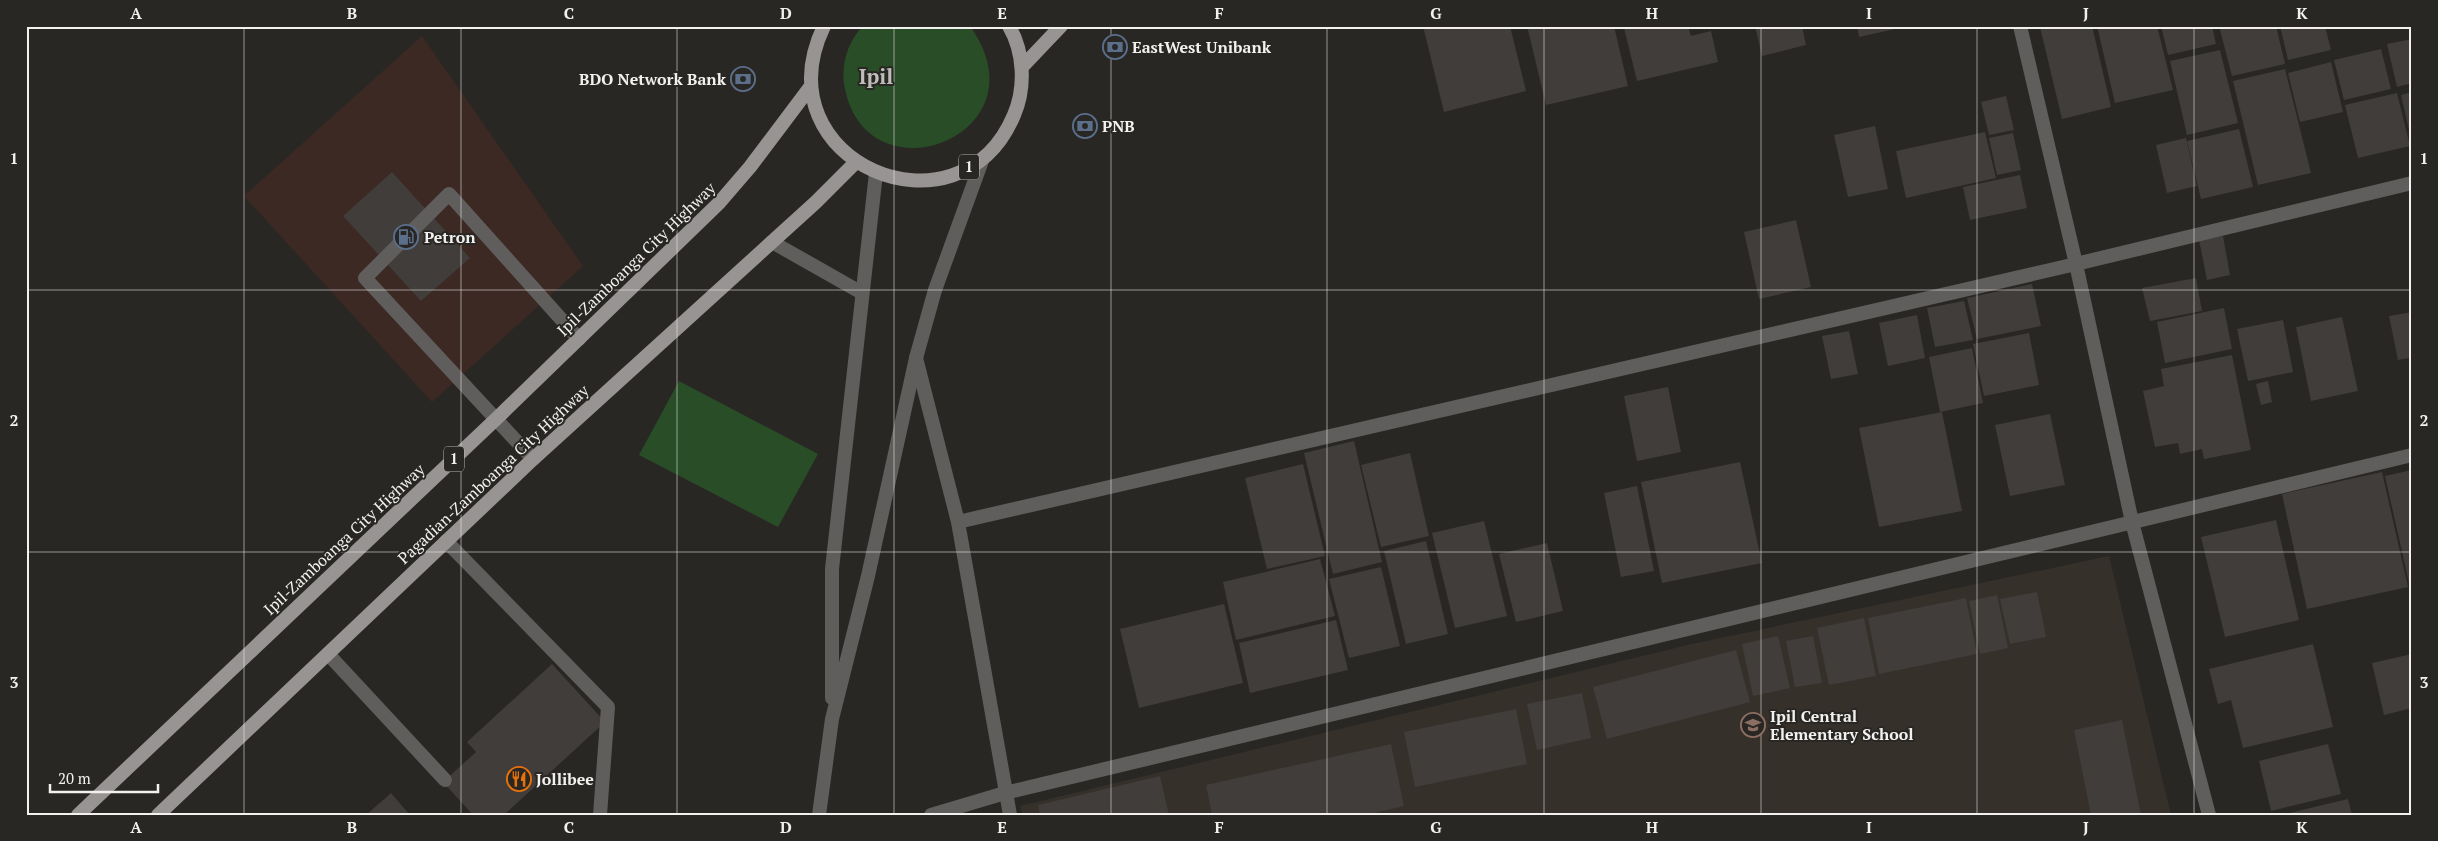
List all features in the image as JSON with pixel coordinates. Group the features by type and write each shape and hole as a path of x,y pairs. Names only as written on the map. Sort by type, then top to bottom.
{"main road":[{"name":"1","path":"824,26 812,62 811,86 816,108 825,129 839,147 856,162 876,173 897,179 920,181 942,178 964,170 983,158 1010,125 1017,107 1022,67 1018,47 1009,26"},
{"path":"1022,67 1062,26"},
{"name":"Ipil-Zamboanga City Highway","path":"78,815 496,419 719,203 750,167 811,86"},
{"name":"Pagadian-Zamboanga City Highway","path":"158,815 533,459 772,242 856,162"}],"street":[{"path":"2020,26 2076,264 2132,522 2209,815"},
{"path":"819,815 832,719 868,576 916,358 936,290 983,158"},
{"path":"832,719 832,569 876,173"},
{"path":"958,522 2076,264 2412,183"},
{"path":"533,459 365,278 449,194 579,339"},
{"path":"772,242 862,293"},
{"path":"916,358 958,522 1010,815"},
{"path":"931,815 1005,793 2412,454"},
{"path":"446,541 608,707 600,815"},
{"path":"328,654 445,780"}],"shaded area":[{"path":"422,36 583,266 432,402 244,196"},
{"name":"Ipil Central Elementary School","path":"2109,556 2171,815 1022,815 1020,806 1692,644"}],"green space":[{"path":"863,26 970,26 988,65 987,98 971,124 945,141 915,148 885,143 860,123 845,89 843,72 849,47 857,32"},
{"path":"679,381 818,454 778,527 639,455"}],"building":[{"path":"1423,26 1510,26 1526,91 1444,112"},
{"path":"1527,26 1614,26 1628,86 1546,105"},
{"path":"1632,26 1688,26 1691,36 1711,31 1718,62 1637,81 1624,28"},
{"path":"1755,26 1802,26 1806,45 1762,56"},
{"path":"1857,26 1904,26 1904,27 1859,37"},
{"path":"2092,26 2111,107 2062,119 2040,27"},
{"path":"2097,26 2157,26 2173,90 2115,103"},
{"path":"2161,26 2212,26 2216,44 2168,55"},
{"path":"2219,26 2276,26 2285,64 2232,76"},
{"path":"2280,26 2325,26 2331,50 2288,60"},
{"path":"2412,39 2412,83 2397,87 2387,44"},
{"path":"2381,49 2391,89 2344,100 2334,60"},
{"path":"2220,50 2238,123 2187,135 2170,61"},
{"path":"2331,62 2343,112 2300,122 2288,73"},
{"path":"2285,69 2311,173 2258,185 2233,81"},
{"path":"2412,92 2412,138 2411,139 2401,95"},
{"path":"2397,93 2410,146 2358,158 2345,105"},
{"path":"2006,96 2014,130 1989,135 1981,102"},
{"path":"1875,126 1888,189 1848,197 1834,135"},
{"path":"2239,129 2253,187 2201,199 2187,141"},
{"path":"1985,132 1996,178 1906,198 1896,151"},
{"path":"2013,133 2021,170 1997,175 1989,138"},
{"path":"2186,138 2197,186 2167,193 2156,145"},
{"name":"Petron","path":"392,172 470,258 421,301 343,216"},
{"path":"2020,175 2027,208 1970,220 1963,187"},
{"path":"1796,220 1811,287 1759,299 1744,232"},
{"path":"2223,236 2230,275 2207,280 2199,240"},
{"path":"2196,278 2202,311 2150,321 2142,288"},
{"path":"2032,284 2041,326 1977,339 1967,298"},
{"path":"1964,301 1973,340 1935,347 1927,308"},
{"path":"2224,308 2232,349 2165,363 2157,322"},
{"path":"2412,312 2412,361 2410,358 2398,360 2389,316"},
{"path":"1917,315 1925,358 1888,366 1879,323"},
{"path":"2342,317 2358,391 2311,401 2296,327"},
{"path":"2283,320 2293,372 2248,381 2237,329"},
{"path":"1849,331 1858,374 1831,379 1822,336"},
{"path":"2029,333 2039,385 1984,396 1973,344"},
{"path":"1972,348 1983,403 1940,412 1929,357"},
{"path":"2232,355 2251,450 2204,459 2202,449 2180,454 2178,443 2155,447 2143,391 2164,386 2161,369"},
{"path":"2268,381 2272,402 2261,405 2256,384"},
{"path":"1668,387 1681,452 1637,461 1624,396"},
{"path":"1942,412 1962,511 1879,527 1859,428"},
{"path":"2050,414 2065,485 2010,496 1995,425"},
{"path":"1354,441 1382,562 1333,574 1304,453"},
{"path":"1410,453 1429,536 1381,547 1361,465"},
{"path":"1740,462 1762,563 1662,583 1641,482"},
{"path":"1303,464 1325,556 1267,569 1245,478"},
{"path":"2412,470 2412,592 2411,592 2385,476"},
{"path":"2382,472 2408,587 2307,609 2282,494"},
{"path":"1637,486 1654,571 1621,577 1604,493"},
{"path":"2276,520 2299,620 2225,637 2201,537"},
{"path":"1484,521 1507,616 1455,628 1432,533"},
{"path":"1426,541 1448,634 1406,644 1384,551"},
{"path":"1547,543 1563,611 1516,622 1499,554"},
{"path":"1320,559 1335,616 1236,640 1223,582"},
{"path":"1381,567 1400,646 1349,658 1329,579"},
{"path":"2037,592 2046,637 2010,644 2000,599"},
{"path":"1997,595 2008,648 1980,654 1969,601"},
{"path":"1966,598 1977,654 1879,674 1868,618"},
{"path":"1224,604 1243,683 1139,708 1120,629"},
{"path":"1864,618 1876,676 1829,685 1817,628"},
{"path":"1336,620 1348,670 1250,693 1239,643"},
{"path":"1778,636 1790,688 1753,696 1742,644"},
{"path":"1813,636 1822,683 1795,687 1786,641"},
{"path":"2313,644 2333,727 2243,748 2231,700 2218,704 2209,669"},
{"path":"1736,650 1750,702 1607,739 1593,687"},
{"path":"2412,654 2412,708 2384,715 2372,663"},
{"path":"552,664 605,722 504,815 473,815 443,782 476,752 467,742"},
{"path":"1582,693 1591,738 1537,750 1527,704"},
{"path":"1516,709 1527,764 1415,787 1404,732"},
{"path":"2122,720 2141,815 2091,815 2074,730"},
{"path":"1391,744 1404,806 1365,815 1212,815 1206,785"},
{"path":"2328,744 2341,794 2271,811 2259,761"},
{"path":"1160,776 1169,815 1040,815 1038,805"},
{"path":"391,793 410,815 366,815"},
{"path":"2348,799 2352,815 2285,815 2285,814"}],"place":[{"name":"EastWest Unibank","path":"1115,47"},
{"name":"BDO Network Bank","path":"743,79"},
{"name":"PNB","path":"1085,126"},
{"name":"Petron","path":"406,237"},
{"name":"Ipil Central Elementary School","path":"1753,725"},
{"name":"Jollibee","path":"519,779"}],"district":[{"name":"Ipil","path":"876,77"}]}
